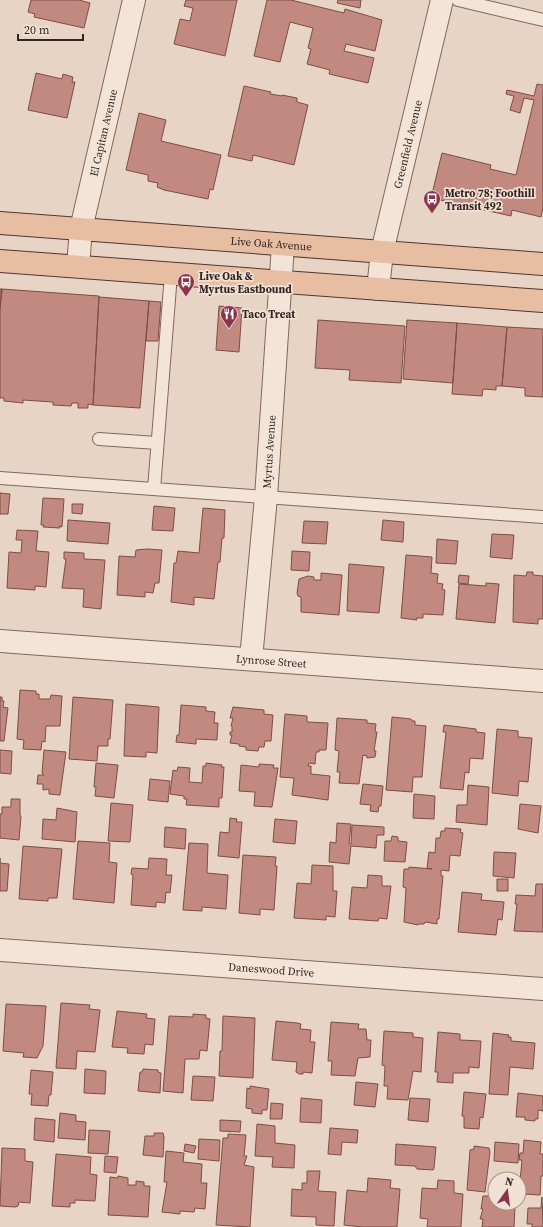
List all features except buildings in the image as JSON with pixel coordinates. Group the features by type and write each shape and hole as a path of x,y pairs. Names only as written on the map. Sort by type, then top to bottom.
{"main road":[{"name":"Live Oak Avenue","path":"0,224 543,264"},
{"path":"0,261 543,301"}],"street":[{"name":"El Capitan Avenue","path":"78,266 81,229 134,0"},
{"name":"Greenfield Avenue","path":"378,289 382,252 442,0"},
{"name":"Myrtus Avenue","path":"251,659 266,497 283,245"},
{"name":"Lynrose Street","path":"0,641 543,681"},
{"name":"Daneswood Drive","path":"0,950 543,989"}],"lane":[{"path":"458,0 543,20"},
{"path":"154,489 171,274"},
{"path":"99,439 157,443"},
{"path":"0,478 543,517"}],"place":[{"name":"Metro 78; Foothill Transit 492","path":"432,214"},
{"name":"Live Oak & Myrtus Eastbound","path":"186,297"},
{"name":"Taco Treat","path":"229,329"}]}
